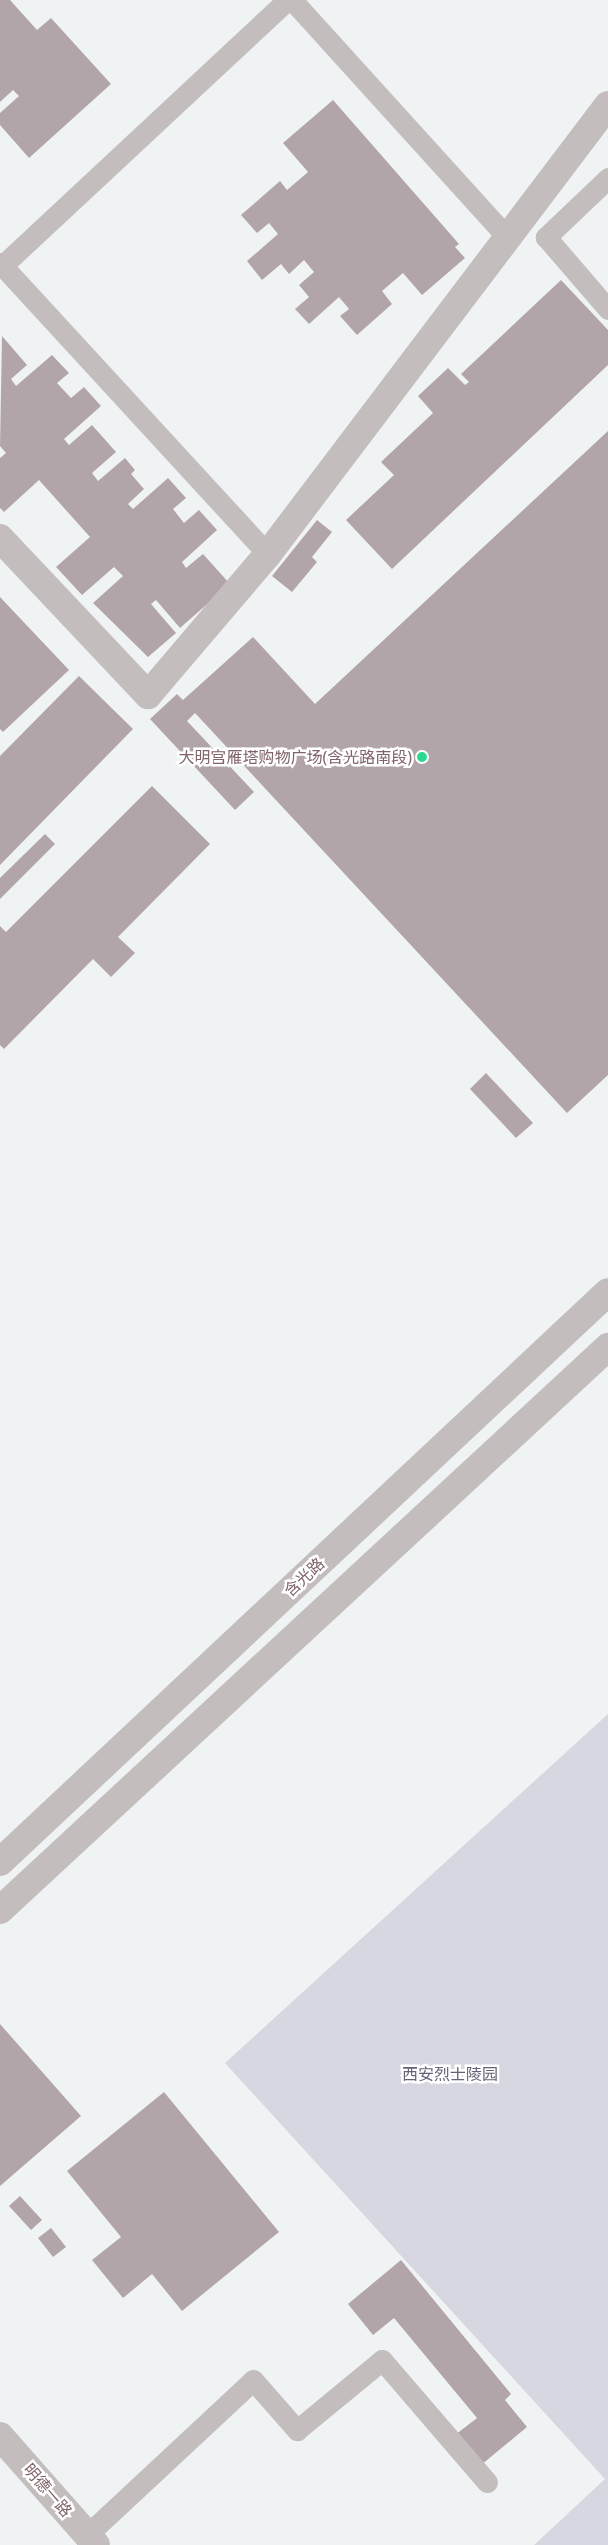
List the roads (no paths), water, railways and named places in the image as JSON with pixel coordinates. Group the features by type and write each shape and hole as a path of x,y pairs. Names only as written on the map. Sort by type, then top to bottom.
{"street":[{"path":"0,538 148,695 268,554 506,236 608,105"},
{"name":"含光路","path":"0,1862 608,1292"},
{"path":"0,1910 608,1347"},
{"name":"明德一路","path":"0,2436 91,2540"}],"lane":[{"path":"268,554 1,264 287,0"},
{"path":"292,0 506,236"},
{"path":"608,178 546,237 608,309"},
{"path":"91,2540 253,2380 298,2430 382,2360 487,2482"}],"place":[{"name":"大明宫雁塔购物广场(含光路南段)","path":"422,757"}],"park label":[{"name":"西安烈士陵园","path":"450,2074"}]}
